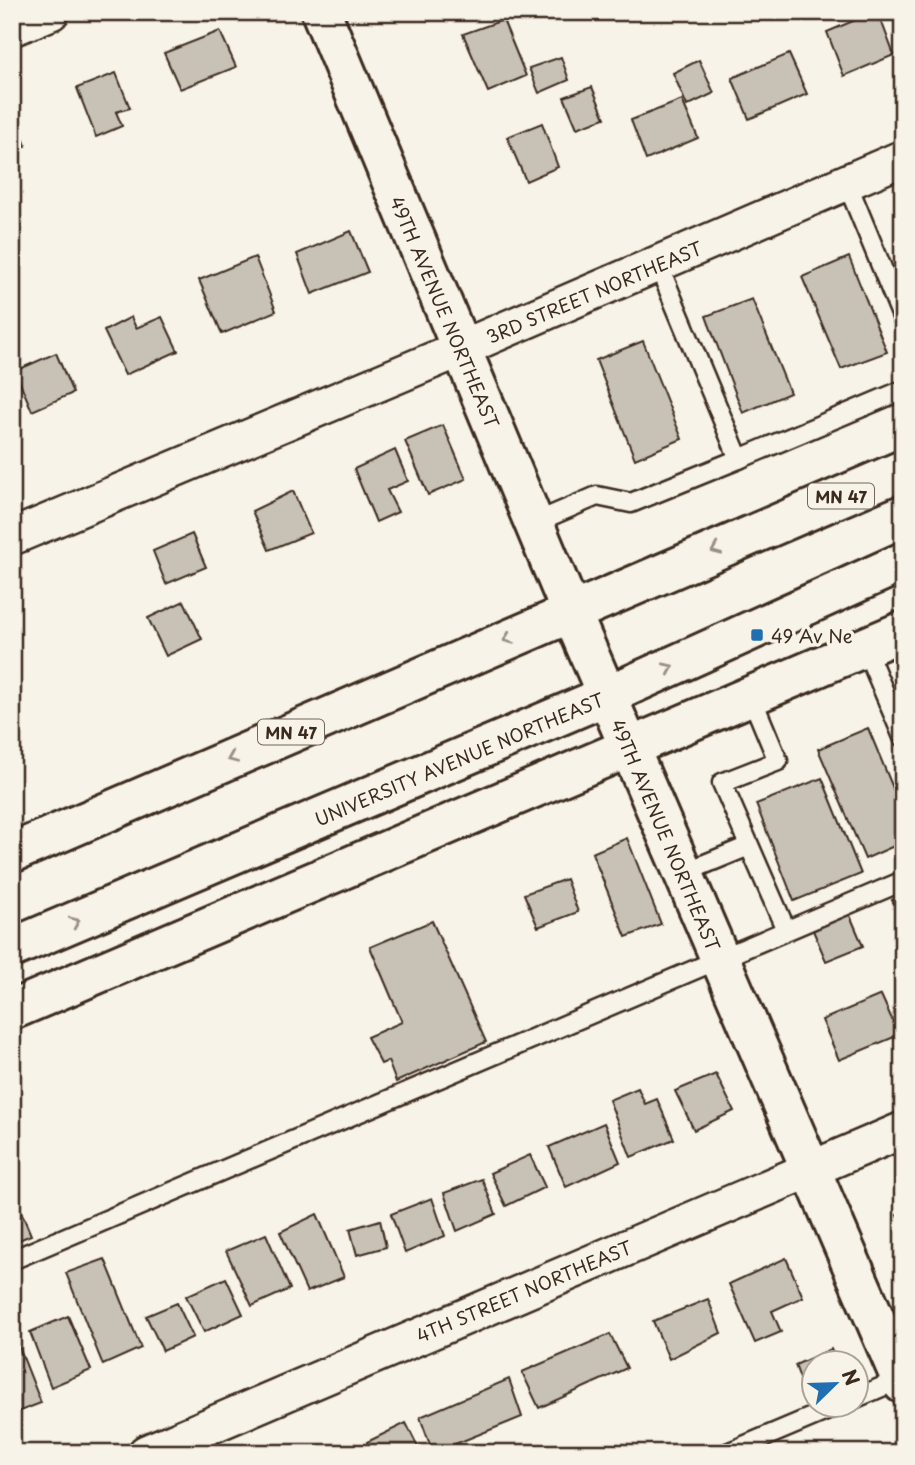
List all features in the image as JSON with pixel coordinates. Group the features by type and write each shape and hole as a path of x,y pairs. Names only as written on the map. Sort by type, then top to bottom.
{"street":[{"path":"12,28 51,12"},
{"name":"49TH AVENUE NORTHEAST","path":"321,12 606,696 902,1380"},
{"name":"3RD STREET NORTHEAST","path":"12,537 460,349 903,158"},
{"name":"MN 47","path":"12,853 903,470"},
{"name":"UNIVERSITY AVENUE NORTHEAST","path":"12,948 606,696 903,562"},
{"path":"12,1010 903,631"},
{"name":"4TH STREET NORTHEAST","path":"145,1453 903,1130"}],"lane":[{"path":"847,183 903,319"},
{"path":"658,264 739,459"},
{"path":"534,523 597,496 631,503 903,390"},
{"path":"865,647 903,737"},
{"path":"751,695 778,761 722,783 786,930"},
{"path":"682,873 749,846"},
{"path":"12,1260 903,881"},
{"path":"870,1393 902,1380"},
{"path":"727,1453 803,1420"}],"building":[{"path":"878,12 894,55 844,76 827,32"},
{"path":"503,20 526,76 488,92 463,34"},
{"path":"220,31 236,67 180,89 164,53"},
{"path":"789,54 807,94 749,119 732,78"},
{"path":"561,57 569,80 539,93 529,68"},
{"path":"699,60 714,93 687,106 673,73"},
{"path":"116,73 130,108 116,112 122,126 96,137 77,88"},
{"path":"592,87 605,118 577,128 564,97"},
{"path":"682,100 698,138 646,160 631,120"},
{"path":"16,118 26,146 12,151 12,119"},
{"path":"542,123 558,167 526,181 507,137"},
{"path":"351,231 368,272 312,294 297,254"},
{"path":"255,257 276,311 222,334 199,280"},
{"path":"849,257 887,352 841,369 802,277"},
{"path":"752,299 790,393 743,413 706,316"},
{"path":"131,317 136,328 162,317 178,351 125,375 104,331"},
{"path":"643,341 682,439 635,459 596,360"},
{"path":"56,353 73,393 32,411 15,371"},
{"path":"443,425 466,479 428,495 405,441"},
{"path":"395,450 408,481 387,490 398,512 376,522 354,469"},
{"path":"293,491 311,533 269,550 252,511"},
{"path":"192,534 206,567 166,584 153,551"},
{"path":"184,601 202,639 166,656 148,618"},
{"path":"868,728 903,812 903,842 865,859 818,749"},
{"path":"822,778 861,874 794,901 756,804"},
{"path":"627,838 661,924 626,937 592,853"},
{"path":"566,879 578,912 538,927 524,894"},
{"path":"903,896 903,928 892,900"},
{"path":"849,913 863,946 826,961 812,928"},
{"path":"432,921 486,1042 396,1082 388,1061 381,1064 367,1037 402,1022 370,947"},
{"path":"881,995 899,1035 839,1060 822,1020"},
{"path":"716,1074 734,1111 694,1130 675,1091"},
{"path":"638,1088 645,1104 657,1099 674,1139 631,1157 609,1100"},
{"path":"604,1123 620,1162 566,1187 549,1147"},
{"path":"530,1155 545,1187 506,1206 490,1173"},
{"path":"482,1179 496,1214 457,1231 444,1193"},
{"path":"12,1190 31,1235 12,1243"},
{"path":"432,1198 445,1236 405,1253 391,1214"},
{"path":"903,1212 903,1229 897,1215"},
{"path":"317,1214 344,1277 307,1292 280,1232"},
{"path":"380,1220 386,1247 357,1255 350,1229"},
{"path":"266,1234 290,1289 252,1306 226,1251"},
{"path":"786,1258 803,1297 772,1311 781,1332 755,1343 729,1284"},
{"path":"105,1259 141,1348 103,1365 66,1273"},
{"path":"226,1278 243,1314 204,1332 186,1296"},
{"path":"708,1299 721,1333 669,1359 653,1321"},
{"path":"177,1303 193,1337 163,1351 146,1316"},
{"path":"68,1316 91,1370 51,1387 30,1332"},
{"path":"610,1334 627,1368 539,1408 522,1372"},
{"path":"19,1347 41,1403 12,1414 12,1350"},
{"path":"800,1363 800,1378 795,1365"},
{"path":"509,1379 522,1417 433,1453 420,1417"},
{"path":"406,1423 421,1453 372,1453 367,1442"}],"place":[{"name":"49 Av Ne","path":"757,635"}]}
